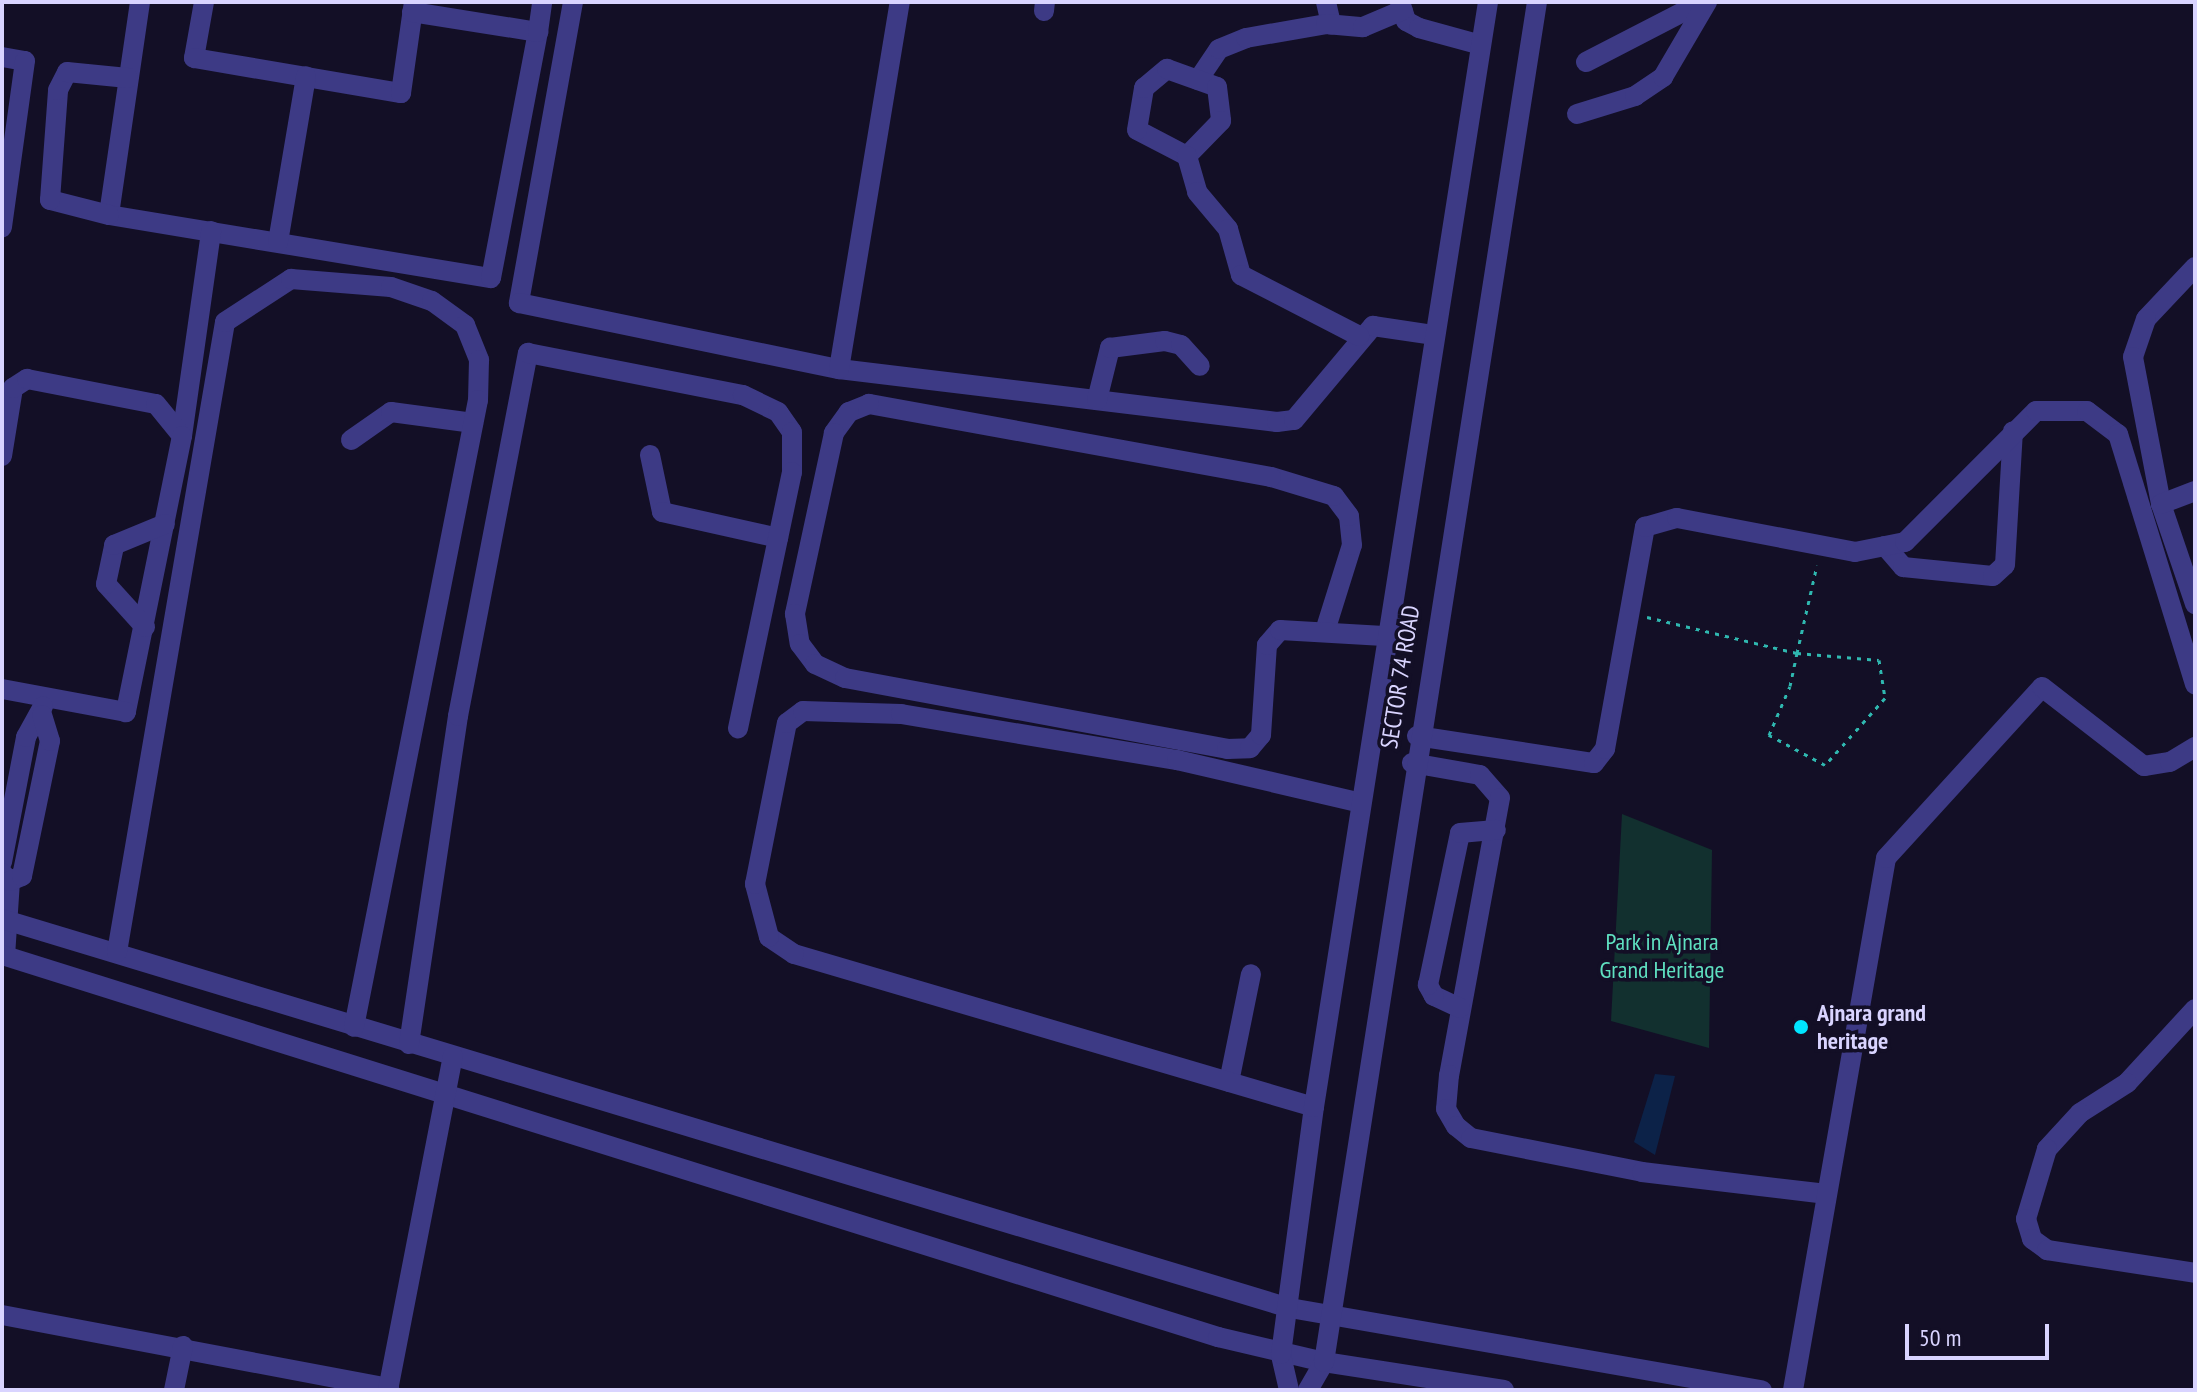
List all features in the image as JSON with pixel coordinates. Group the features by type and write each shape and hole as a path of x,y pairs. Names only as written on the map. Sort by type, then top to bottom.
{"street":[{"path":"109,215 140,2"},
{"path":"204,2 194,58 401,93 413,7 538,32"},
{"path":"128,78 67,72 58,90 50,200 109,215 491,278 542,2"},
{"path":"573,2 519,303 839,369 1294,420 1359,336 1386,325 1434,335"},
{"path":"839,369 900,2"},
{"path":"1326,2 1331,24"},
{"name":"SECTOR 74 ROAD","path":"1281,1354 1290,1308 1314,1107 1358,802 1488,2"},
{"name":"SECTOR 74 ROAD","path":"1324,1362 1327,1313 1412,763 1537,2"},
{"path":"1586,62 1705,2"},
{"path":"1577,114 1635,96 1663,77 1705,2"},
{"path":"1198,80 1219,49 1233,43 1331,24 1363,27 1402,6 1419,28 1481,45"},
{"path":"2,57 25,61 2,227"},
{"path":"1187,156 1221,121 1217,87 1167,69 1144,88 1136,111 1137,130 1187,156 1197,192 1228,229 1241,275 1359,336"},
{"path":"278,242 306,76"},
{"path":"2,689 43,706 126,712 182,436 211,231"},
{"path":"2195,267 2146,319 2133,357 2161,504 2195,604"},
{"path":"117,952 225,322 291,279 391,287 432,301 465,325 479,360 473,423 354,1027"},
{"path":"1097,400 1110,348 1165,341 1200,366"},
{"path":"409,1044 458,716 528,353 743,395 778,412 792,432 778,538 738,728"},
{"path":"2,456 13,388 27,379 156,404 182,436"},
{"path":"1325,631 1352,545 1349,516 1334,496 1271,477 869,404 849,412 834,433 795,614 800,644 815,664 845,678 1227,749 1250,748 1261,735 1267,645 1280,630 1384,636"},
{"path":"1417,736 1599,759 1645,527 1677,518 1822,542 1855,552 1905,542 2036,411 2087,411 2118,434 2195,684"},
{"path":"351,440 391,412 473,423"},
{"path":"1885,546 1903,567 1993,576 2005,565 2013,431"},
{"path":"650,455 662,512 778,538"},
{"path":"2161,504 2195,491"},
{"path":"145,627 106,584 114,545 165,524"},
{"path":"1793,1390 1886,858 2042,687 2144,766 2170,762 2195,747"},
{"path":"43,706 50,741 22,876 5,872 4,956 1281,1354 1504,1390"},
{"path":"1314,1107 794,954 769,937 755,884 787,723 803,711 901,714 1177,760 1358,802"},
{"path":"1480,775 1485,747"},
{"path":"1412,763 1480,775 1500,798 1460,1008 1446,1109 1471,1138 1642,1172 1827,1194"},
{"path":"1460,1008 1434,996 1431,969 1460,833 1496,830"},
{"path":"4,920 1290,1308 1762,1390"},
{"path":"1229,1082 1251,974"},
{"path":"2195,1009 2127,1083 2080,1113 2047,1149 2026,1219 2032,1239 2047,1250 2195,1273"},
{"path":"2,1315 183,1346 388,1389 453,1056"},
{"path":"174,1390 183,1346"},
{"path":"1281,1354 1289,1390"},
{"path":"1308,1390 1324,1362"}],"path":[{"path":"1630,613 1797,653 1870,655 1885,669 1885,698 1825,765 1769,735 1797,653 1822,542"}],"green space":[{"name":"Park in Ajnara Grand Heritage","path":"1622,814 1712,850 1709,1048 1611,1021"}],"water":[{"path":"1655,1074 1675,1076 1655,1155 1634,1142"}],"place":[{"name":"Ajnara grand heritage","path":"1801,1027"}]}
